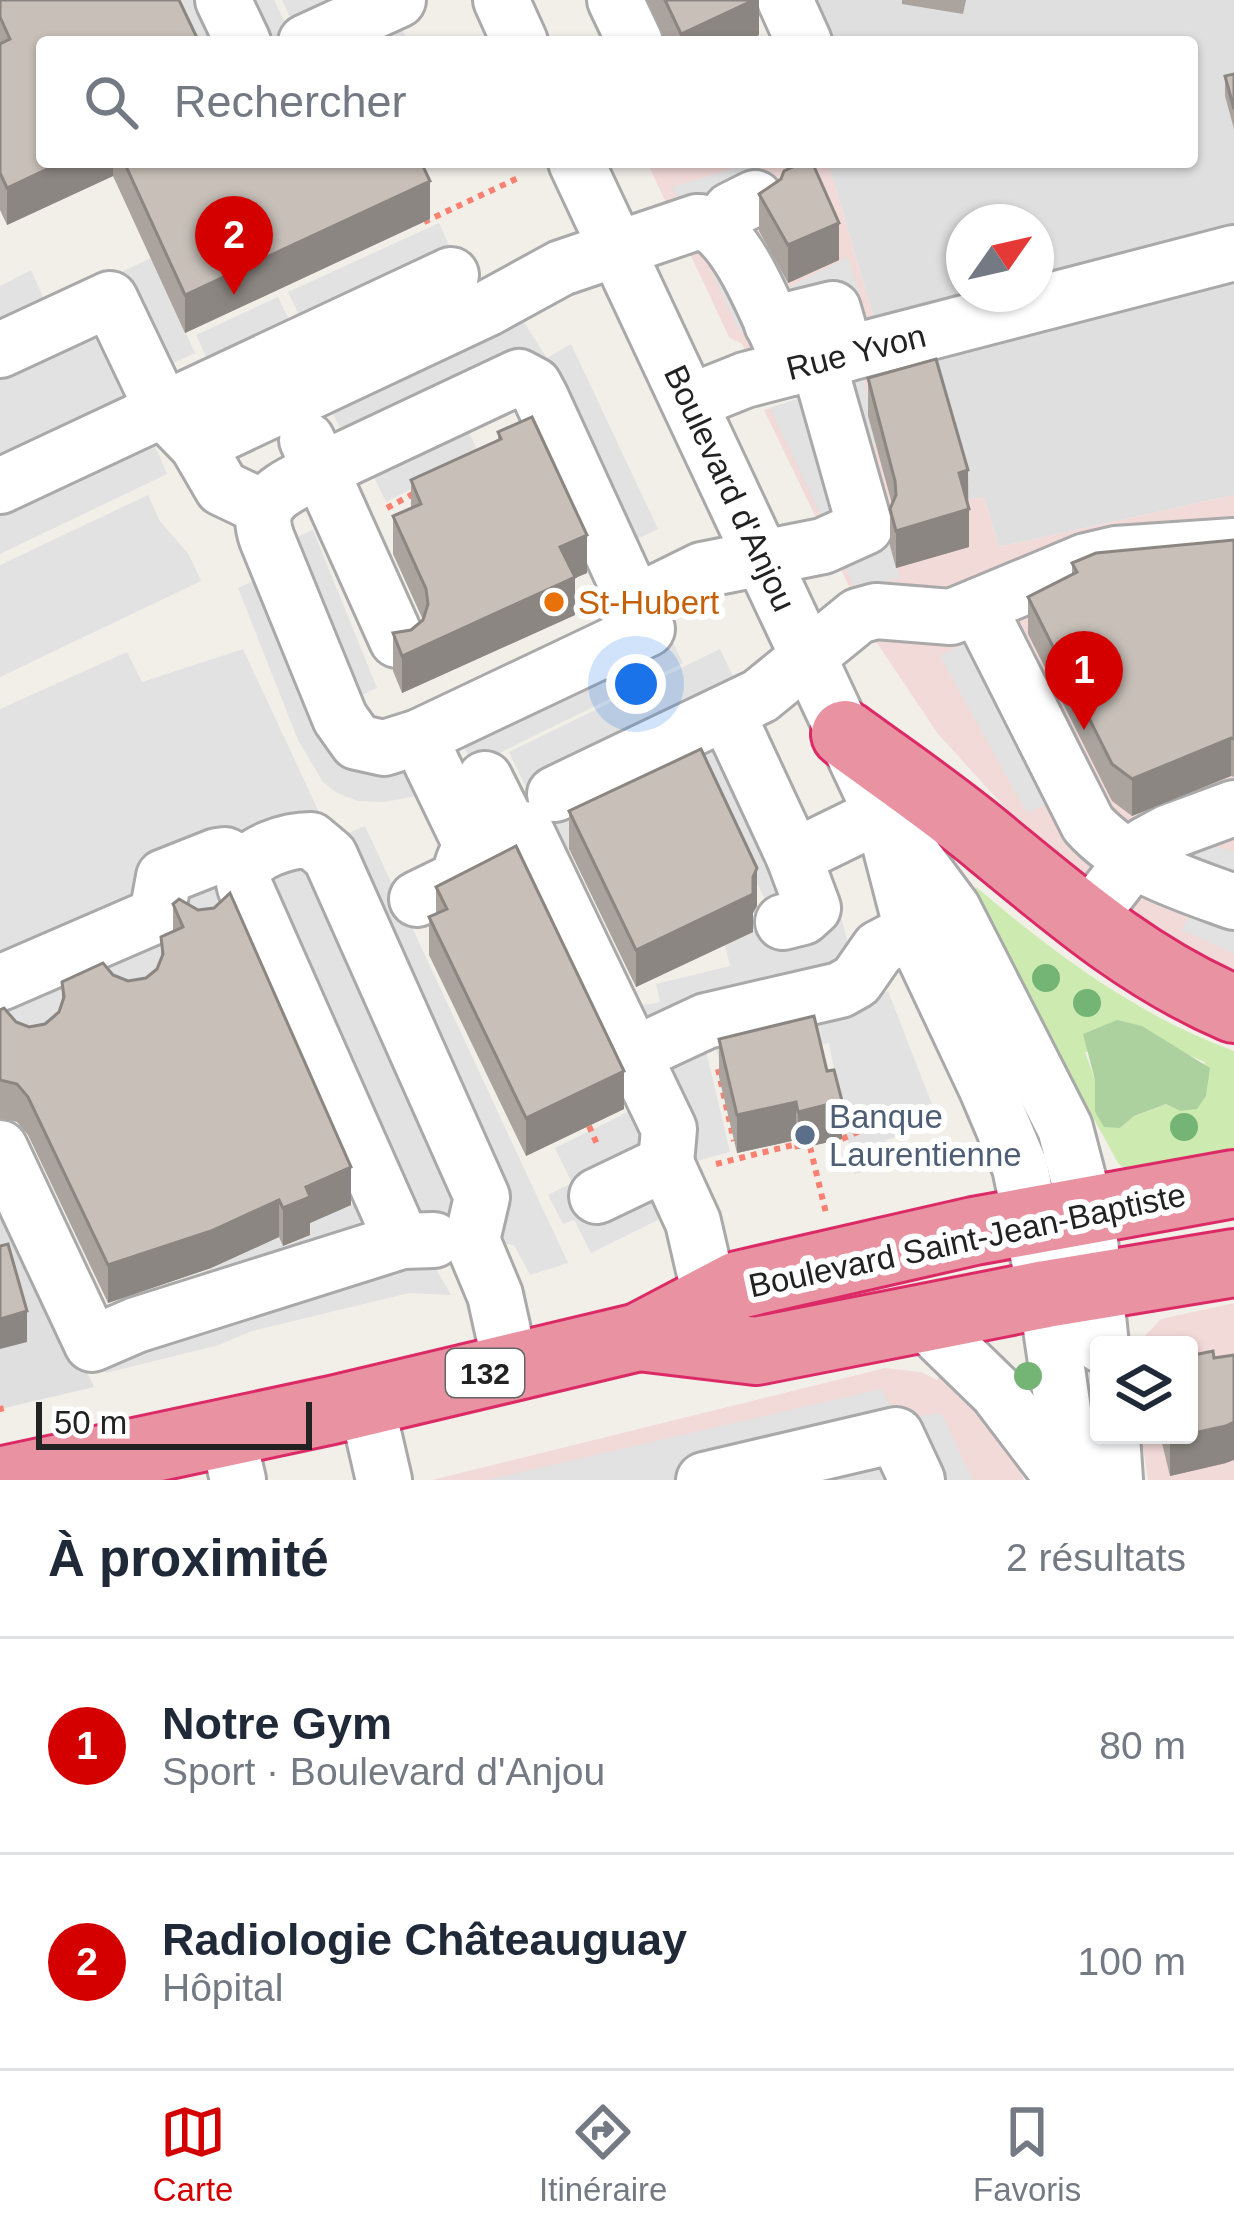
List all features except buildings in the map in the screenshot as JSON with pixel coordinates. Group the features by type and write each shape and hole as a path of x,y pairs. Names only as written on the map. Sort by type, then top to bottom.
{"highway":[{"path":"844,734 990,842 1085,922 1128,952 1234,1009"},
{"name":"Boulevard Saint-Jean-Baptiste","path":"716,1323 738,1285 974,1231 1234,1184"},
{"name":"Boulevard Saint-Jean-Baptiste","path":"4,1480 232,1456 349,1406 716,1323 756,1351 920,1317 1081,1308 1234,1263"}],"street":[{"path":"223,0 240,36"},
{"path":"319,36 398,0"},
{"path":"501,0 517,36"},
{"path":"615,0 632,36"},
{"path":"785,0 801,36"},
{"name":"Boulevard d'Anjou","path":"588,168 617,250 933,920 1014,1150 1060,1217 1081,1308 1068,1444 1080,1480"},
{"path":"0,486 180,428 281,381 488,308 561,268 736,213 733,246 807,352 856,435 874,525 824,546 702,570 348,733"},
{"name":"Rue Yvon","path":"690,403 807,352 1234,254"},
{"path":"281,381 451,275"},
{"path":"0,350 110,299 180,428 222,488 264,508"},
{"path":"510,379 527,379 541,398 647,629 419,737 384,748 357,742 348,733 267,539 261,518 264,508 281,490 321,470 510,379"},
{"path":"281,381 397,640"},
{"path":"555,794 760,696 858,616 877,611 951,617 1086,561 1116,554 1234,546"},
{"path":"978,607 1088,824 1106,844 1132,859 1234,902"},
{"path":"727,713 813,908 803,917 783,922"},
{"path":"419,737 494,854"},
{"path":"485,779 494,854"},
{"path":"1085,922 1132,859 1168,832 1234,808"},
{"path":"794,857 882,814"},
{"path":"417,899 458,879 464,860 494,854 525,829 669,1129 682,1166 716,1323"},
{"path":"244,865 297,840 311,840 329,856 482,1197 472,1240 495,1295 511,1367"},
{"path":"33,1033 4,981 157,915 164,877 191,894 225,855 244,865"},
{"path":"244,865 245,886 402,1240"},
{"path":"633,1055 706,1021 840,991 856,981 879,948 933,920"},
{"path":"108,936 132,988"},
{"path":"0,1148 92,1344 136,1324 402,1240 472,1240"},
{"path":"597,1196 682,1166"},
{"path":"920,1317 997,1392 1064,1480"},
{"path":"348,1480 349,1406"},
{"path":"349,1406 384,1480"},
{"path":"704,1480 896,1435 917,1480"},
{"path":"1113,1444 1115,1480"}],"path":[{"path":"409,229 518,178"},
{"path":"370,517 429,486"},
{"path":"721,1068 716,1069 739,1159"},
{"path":"838,1123 842,1139"},
{"path":"682,1166 739,1159 797,1144 798,1149 810,1147 869,1126"},
{"path":"810,1147 826,1214"}],"shaded area":[{"path":"163,0 274,0 290,33 296,30 282,0 389,0 405,36 180,36"},
{"path":"799,0 1234,0 1234,228 1054,273 1054,204 946,204 946,300 874,319 830,168 1198,168 1198,36 816,36"},
{"path":"650,168 830,168 874,319 745,351 729,337"},
{"path":"736,168 758,168 771,209 738,227 774,295 848,257 863,305 740,332 672,187"},
{"path":"439,223 468,288 226,401 196,335 278,297 291,324 301,319 288,292"},
{"path":"151,258 195,353 147,375 102,281"},
{"path":"31,270 55,324 82,312 136,423 156,448 167,474 0,554 0,286"},
{"path":"1234,275 1234,495 999,547 984,497 966,501 925,361"},
{"path":"522,319 547,358 571,344 658,529 595,559 518,403 464,422 479,454 386,502 373,475 365,478 330,408"},
{"path":"925,361 966,500 984,497 999,547 1234,495 1234,972 1162,936 1030,835 938,734 875,640 764,410"},
{"path":"863,377 877,443 861,448 900,578 856,590 770,408"},
{"path":"148,495 201,581 0,677 0,565"},
{"path":"313,530 377,688 336,707 399,745 416,796 358,801 323,782 298,740 238,588 266,575 271,548"},
{"path":"663,623 683,663 473,766 453,722"},
{"path":"991,630 1073,793 1027,813 940,656"},
{"path":"243,649 332,840 365,826 568,1263 530,1275 514,1245 472,1240 421,1242 451,1295 409,1293 106,1373 84,1327 279,1237 284,1247 310,1235 306,1225 363,1199 183,964 0,1048 0,709 127,652 142,682"},
{"path":"720,649 836,895 862,1003 888,991 940,1125 885,1140 888,1166 854,1174 829,1043 721,1068 714,1041 704,1042 730,1152 693,1162 686,1206 591,1253 574,1220 563,1224 548,1195 572,1183 555,1148 654,1099 613,1011 660,1002 656,984 730,966 725,945 775,921 709,782 558,854 509,752"},
{"path":"1190,841 1234,851 1234,954 1182,930 1201,891 1178,881"},
{"path":"0,1186 94,1387 0,1409"},
{"path":"1234,1303 1234,1480 1148,1480 1142,1444 1198,1444 1198,1336 1145,1336 1161,1319"},
{"path":"885,1368 921,1372 937,1380 941,1373 954,1382 1009,1448 1024,1480 432,1480"},
{"path":"881,1389 893,1410 906,1418 941,1413 973,1480 487,1480"}],"green space":[{"path":"976,887 1067,959 1130,1001 1234,1051 1234,1150 1138,1170 1126,1170 1118,1163 970,892","holes":["1180,1051 1205,1062 1180,1111 1166,1104 1134,1116 1120,1128 1095,1113 1095,1080 1085,1052"]},
{"path":"1117,1020 1142,1026 1210,1068 1206,1096 1197,1109 1180,1111 1166,1104 1134,1116 1120,1128 1104,1127 1095,1112 1095,1080 1083,1034"}],"place":[{"name":"Radiologie Châteauguay","path":"234,295"},
{"name":"St-Hubert","path":"554,602"},
{"name":"Notre Gym","path":"1084,730"},
{"name":"Banque Laurentienne","path":"805,1135"}]}
